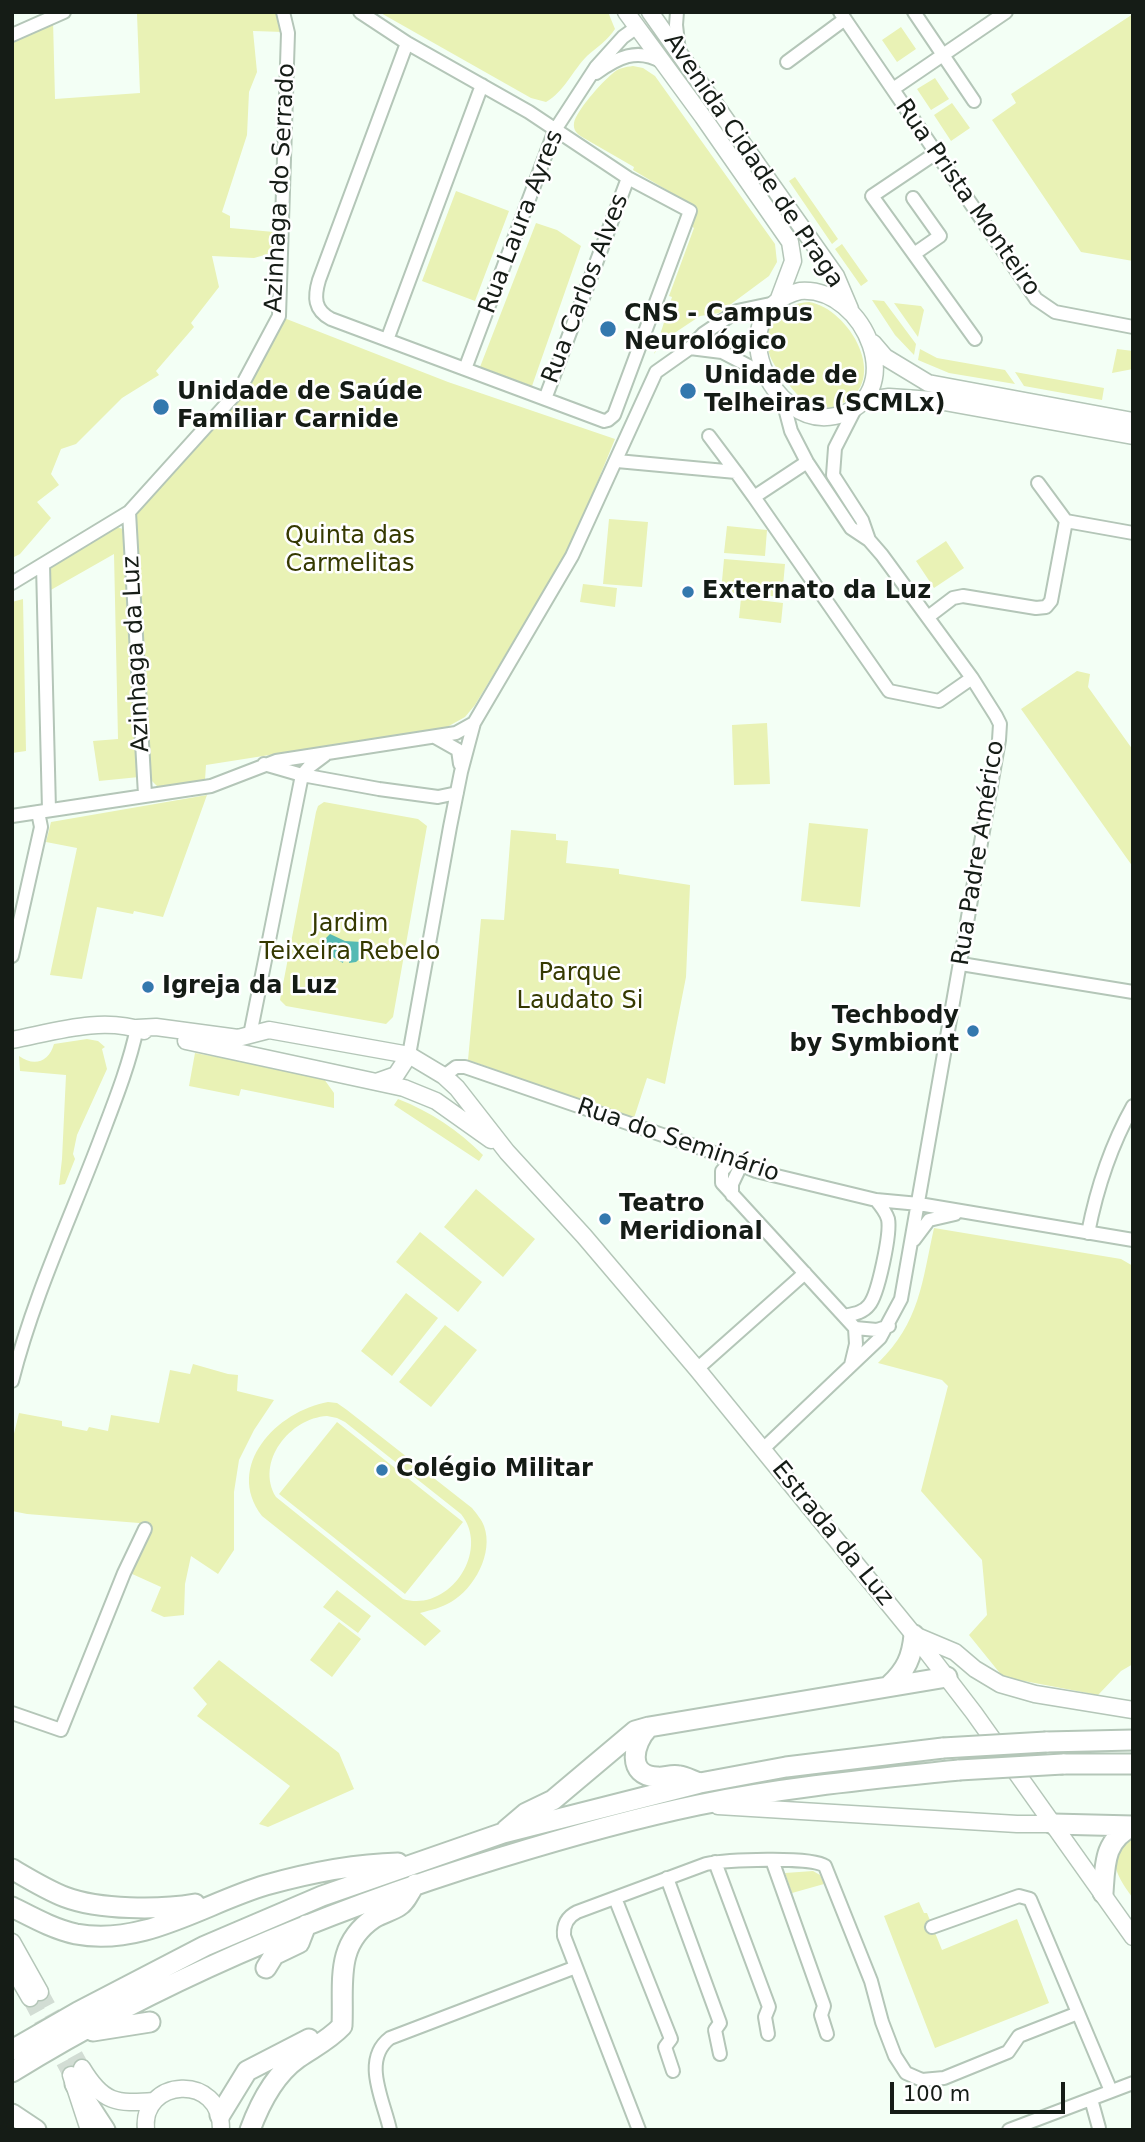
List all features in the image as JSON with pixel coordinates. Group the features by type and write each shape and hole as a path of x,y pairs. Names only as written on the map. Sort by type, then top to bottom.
{"highway":[{"path":"890,1685 901,1675 908,1663 914,1634"},
{"path":"503,1833 526,1813 553,1800 635,1731 947,1677"},
{"path":"649,1727 639,1737 635,1746 634,1758 638,1766 655,1778 676,1775 700,1783"},
{"path":"12,2050 78,2012 205,1946 322,1896 503,1833 700,1783 786,1767 943,1748 1133,1740"},
{"path":"12,2072 82,2032 216,1963 306,1925 415,1884 557,1840 698,1804 844,1782 960,1770 1133,1763"},
{"path":"1053,1824 1133,1826"},
{"path":"1103,1893 1109,1846 1117,1836 1133,1826"},
{"path":"12,1906 40,1922 76,1934 116,1936 162,1925 265,1886 358,1864 416,1862"},
{"path":"12,1869 66,1898 117,1906 177,1907 231,1899"},
{"path":"251,2125 275,2079 296,2060 330,2039 342,2026 342,1972 348,1943 376,1916 401,1906 415,1884"},
{"path":"266,1968 274,1955 299,1943 306,1925"},
{"path":"221,2122 247,2071 323,2029 343,1997"},
{"path":"82,2032 150,2022"},
{"path":"76,2076 104,2130"},
{"path":"12,2114 36,2130"}],"main road":[{"name":"Avenida Cidade de Praga","path":"626,12 790,242 793,261 777,302"},
{"name":"Avenida Cidade de Praga","path":"654,14 836,276 851,312"},
{"path":"637,27 654,14"},
{"path":"1133,421 928,383 885,357 851,312 836,299 810,291 792,293 777,302 765,315 758,332 760,361 782,397 796,409 815,416 834,416 859,403 889,397 933,400 1133,436"},
{"path":"859,403 871,388 875,373 874,353 866,334"},
{"path":"12,1040 113,1024 137,1028 182,1029 238,1038 269,1030 409,1055 396,1075 379,1081"},
{"name":"Estrada da Luz","path":"137,1028 154,1034 404,1088 436,1101 506,1152"},
{"path":"250,1035 265,1058"},
{"name":"Estrada da Luz","path":"409,1055 444,1076 457,1088 506,1152 584,1236 697,1369 914,1634 1133,1937"},
{"path":"914,1634 956,1652 975,1669 1000,1684 1035,1694 1133,1710"},
{"path":"698,1804 1053,1824"},
{"path":"12,1942 35,1995"},
{"path":"12,1967 35,1995"},
{"path":"12,1984 35,1995"},
{"path":"76,2076 118,2102 154,2101"},
{"path":"76,2076 89,2130"},
{"path":"146,2130 148,2112 154,2101 163,2093 174,2089 197,2090 207,2096 215,2104 221,2122"}],"street":[{"path":"12,35 64,12"},
{"name":"Azinhaga do Serrado","path":"12,583 129,512 240,389 279,316 288,33 283,12"},
{"path":"360,12 407,43 555,130 628,178 690,211 614,415 608,421 322,314 316,304 314,295 407,43"},
{"path":"677,12 679,52"},
{"path":"914,12 974,101"},
{"path":"893,89 1006,12"},
{"path":"787,62 843,16"},
{"name":"Rua Prista Monteiro","path":"843,16 1040,303 1061,314 1133,327"},
{"name":"Rua Laura Ayres","path":"465,369 555,130 607,53 637,27"},
{"name":"Rua Laura Ayres","path":"587,79 612,62 635,54 657,59 669,69"},
{"path":"387,340 482,85"},
{"path":"936,153 873,196 975,339"},
{"name":"Rua Carlos Alves","path":"545,399 628,178"},
{"path":"913,198 940,236 914,254"},
{"path":"409,1055 461,772 474,723 572,556 656,372 737,311 777,302"},
{"path":"690,348 722,352 768,376"},
{"name":"Rua Padre Américo","path":"782,397 791,431 807,462 851,528 869,540"},
{"name":"Rua Padre Américo","path":"763,1450 880,1338 901,1299 999,740 1000,724 996,716 928,617 869,540 862,520 833,474 835,448 859,403"},
{"path":"709,436 889,691 939,701 972,678"},
{"path":"617,461 736,472"},
{"path":"754,497 807,462"},
{"path":"1038,483 1066,521 1133,533"},
{"name":"Azinhaga da Luz","path":"129,512 145,795"},
{"path":"928,617 953,598 963,596 1040,609 1046,607 1051,601 1066,521"},
{"path":"12,956 44,811 43,565"},
{"path":"12,816 211,786 232,780 264,764 456,733 474,723"},
{"path":"434,736 458,750 461,772"},
{"path":"250,1035 302,775 328,753"},
{"path":"264,764 302,775 438,797 457,793"},
{"path":"961,964 1133,992"},
{"path":"12,1381 37,1304 111,1113 133,1049 137,1028"},
{"name":"Rua do Seminário","path":"444,1076 456,1067 465,1067 757,1171 876,1200 919,1204 1133,1240"},
{"path":"1088,1233 1102,1172 1129,1121 1133,1106"},
{"path":"736,1163 720,1176 722,1183 855,1328 856,1344 849,1369"},
{"path":"844,1316 867,1308 878,1286 888,1219 876,1200"},
{"path":"912,1243 929,1220 965,1212"},
{"path":"697,1369 805,1273"},
{"path":"855,1328 877,1330 888,1325"},
{"path":"12,1713 61,1730 124,1573 145,1529"},
{"path":"772,1860 824,2006 821,2015 827,2034"},
{"path":"639,2130 564,1936 564,1930 568,1918 577,1912 715,1862 816,1861 828,1870 895,2056 900,2066 914,2078 937,2080 1008,2052 1019,2036 1078,2013"},
{"path":"715,1862 769,2007 765,2017 768,2034"},
{"path":"667,1878 720,2023 715,2031 720,2054"},
{"path":"932,1927 1019,1896 1029,1898 1111,2091"},
{"path":"615,1898 671,2039 664,2047 673,2071"},
{"path":"390,2130 375,2071 376,2055 384,2042 576,1967"},
{"path":"1009,2130 1133,2083"},
{"path":"1091,2099 1099,2128"}],"green space":[{"path":"275,12 281,16 284,32 253,31 257,72 249,92 247,135 222,212 230,216 230,228 274,232 275,252 254,258 212,256 219,287 191,323 194,327 156,371 159,375 122,398 76,444 61,449 51,474 59,485 37,502 51,518 20,554 12,558 12,39 53,20 55,99 140,93 137,14"},
{"path":"379,12 608,12 615,29 587,56 558,93 546,102 531,98"},
{"path":"1133,14 1133,261 1081,252 992,120 1016,103 1011,94"},
{"path":"901,27 916,49 897,62 882,40"},
{"path":"633,66 643,68 655,76 775,244 777,262 769,276 719,313 700,316 664,340 654,354 672,297 669,296 694,228 690,225 690,207 687,202 633,170 634,167 580,136 574,125 579,111 602,83 617,70"},
{"path":"935,78 949,99 931,110 917,89"},
{"path":"952,103 970,128 951,141 934,115"},
{"path":"795,177 838,239 832,244 789,181"},
{"path":"456,191 509,211 475,301 422,281"},
{"path":"536,223 557,230 581,246 532,386 480,367"},
{"path":"842,244 868,281 861,286 835,249"},
{"path":"872,300 884,301 916,344 914,355 895,335"},
{"path":"809,302 824,307 838,317 859,347 864,364 863,380 856,394 832,407 815,406 801,398 774,365 767,345 770,326 781,312 799,303"},
{"path":"894,303 921,306 924,310 918,337"},
{"name":"Quinta das Carmelitas","path":"284,318 448,382 615,439 572,544 475,705 465,717 447,727 206,765 205,780 158,787 148,777 135,510 239,395"},
{"path":"920,349 937,358 1005,370 1015,384 949,373 918,360"},
{"path":"1117,349 1133,351 1133,369 1112,373"},
{"path":"1015,372 1104,388 1102,400 1024,386"},
{"path":"609,519 648,522 642,587 603,584"},
{"path":"115,526 125,530 139,777 99,781 93,741 118,739 114,554 49,591 48,568"},
{"path":"727,526 767,530 765,556 724,553"},
{"path":"946,541 964,568 934,588 916,561"},
{"path":"724,559 785,564 782,597 721,592"},
{"path":"583,584 617,588 615,607 580,602"},
{"path":"741,598 783,603 781,623 739,618"},
{"path":"23,599 26,751 12,753 12,602"},
{"path":"1077,671 1090,674 1088,687 1133,750 1133,867 1021,709"},
{"path":"767,723 770,784 734,785 732,725"},
{"path":"207,795 163,917 97,907 82,979 50,975 77,848 46,842 51,822"},
{"name":"Jardim Teixeira Rebelo","path":"324,802 418,819 427,826 393,1017 386,1024 286,1006 280,1000 316,812 318,806"},
{"path":"809,823 868,829 860,907 801,901"},
{"name":"Parque Laudato Si","path":"511,830 556,834 556,840 568,841 566,863 619,869 619,874 690,885 686,977 665,1084 647,1078 634,1118 468,1060 481,919 504,920"},
{"path":"87,1039 98,1041 105,1047 102,1049 107,1069 77,1135 73,1154 75,1159 65,1184 59,1185 66,1075 20,1071 19,1056 30,1061 40,1061 49,1055 54,1044"},
{"path":"195,1053 324,1079 334,1093 334,1108 241,1089 239,1096 189,1086"},
{"path":"398,1099 454,1130 483,1155 479,1161 394,1105"},
{"path":"476,1189 535,1239 503,1277 444,1227"},
{"path":"934,1228 1121,1259 1133,1266 1133,1664 1121,1671 1098,1695 1003,1677 969,1635 987,1615 982,1560 921,1491 948,1386 942,1380 878,1363 892,1348 911,1317 922,1284"},
{"path":"420,1232 482,1282 458,1312 396,1262"},
{"path":"406,1293 438,1318 392,1376 361,1351"},
{"path":"445,1325 477,1350 431,1407 399,1382"},
{"path":"193,1364 238,1375 237,1391 274,1400 254,1430 239,1460 234,1492 234,1550 218,1574 191,1556 185,1584 184,1615 164,1617 151,1611 161,1587 130,1573 152,1530 139,1523 12,1511 12,1442 19,1413 62,1421 62,1426 87,1431 89,1427 108,1431 111,1415 159,1423 170,1370 190,1374"},
{"path":"328,1402 337,1403 472,1508 483,1524 486,1547 480,1569 474,1579 451,1602 420,1613 441,1631 425,1646 262,1516 252,1497 249,1478 253,1460 262,1444 275,1429 309,1407","holes":["327,1416 337,1418 461,1514 469,1529 471,1545 468,1561 460,1576 436,1597 420,1601 403,1599 276,1497 270,1470 280,1444 289,1433 313,1419"]},
{"path":"337,1422 463,1522 405,1594 279,1494"},
{"path":"337,1590 371,1616 358,1633 323,1607"},
{"path":"339,1622 361,1639 332,1677 310,1660"},
{"path":"219,1660 339,1753 354,1789 268,1827 259,1824 290,1786 197,1716 207,1704 193,1688"},
{"path":"1133,1839 1133,1898 1118,1875 1115,1859 1123,1845"},
{"path":"813,1871 820,1875 824,1884 792,1893 785,1873"},
{"path":"919,1902 924,1913 927,1913 942,1950 1017,1919 1049,2003 935,2048 884,1916"}],"water":[{"path":"330,934 345,941 361,942 366,953 356,962 349,963 350,953 345,952 343,963 333,957 323,941"}],"tunnel":[{"path":"40,1992 82,2068"},
{"path":"30,1998 71,2075"}],"place":[{"name":"CNS - Campus Neurológico","path":"608,329"},
{"name":"Unidade de Telheiras (SCMLx)","path":"688,391"},
{"name":"Unidade de Saúde Familiar Carnide","path":"161,407"},
{"name":"Externato da Luz","path":"688,592"},
{"name":"Igreja da Luz","path":"148,987"},
{"name":"Techbody by Symbiont","path":"973,1031"},
{"name":"Teatro Meridional","path":"605,1219"},
{"name":"Colégio Militar","path":"382,1470"}]}
